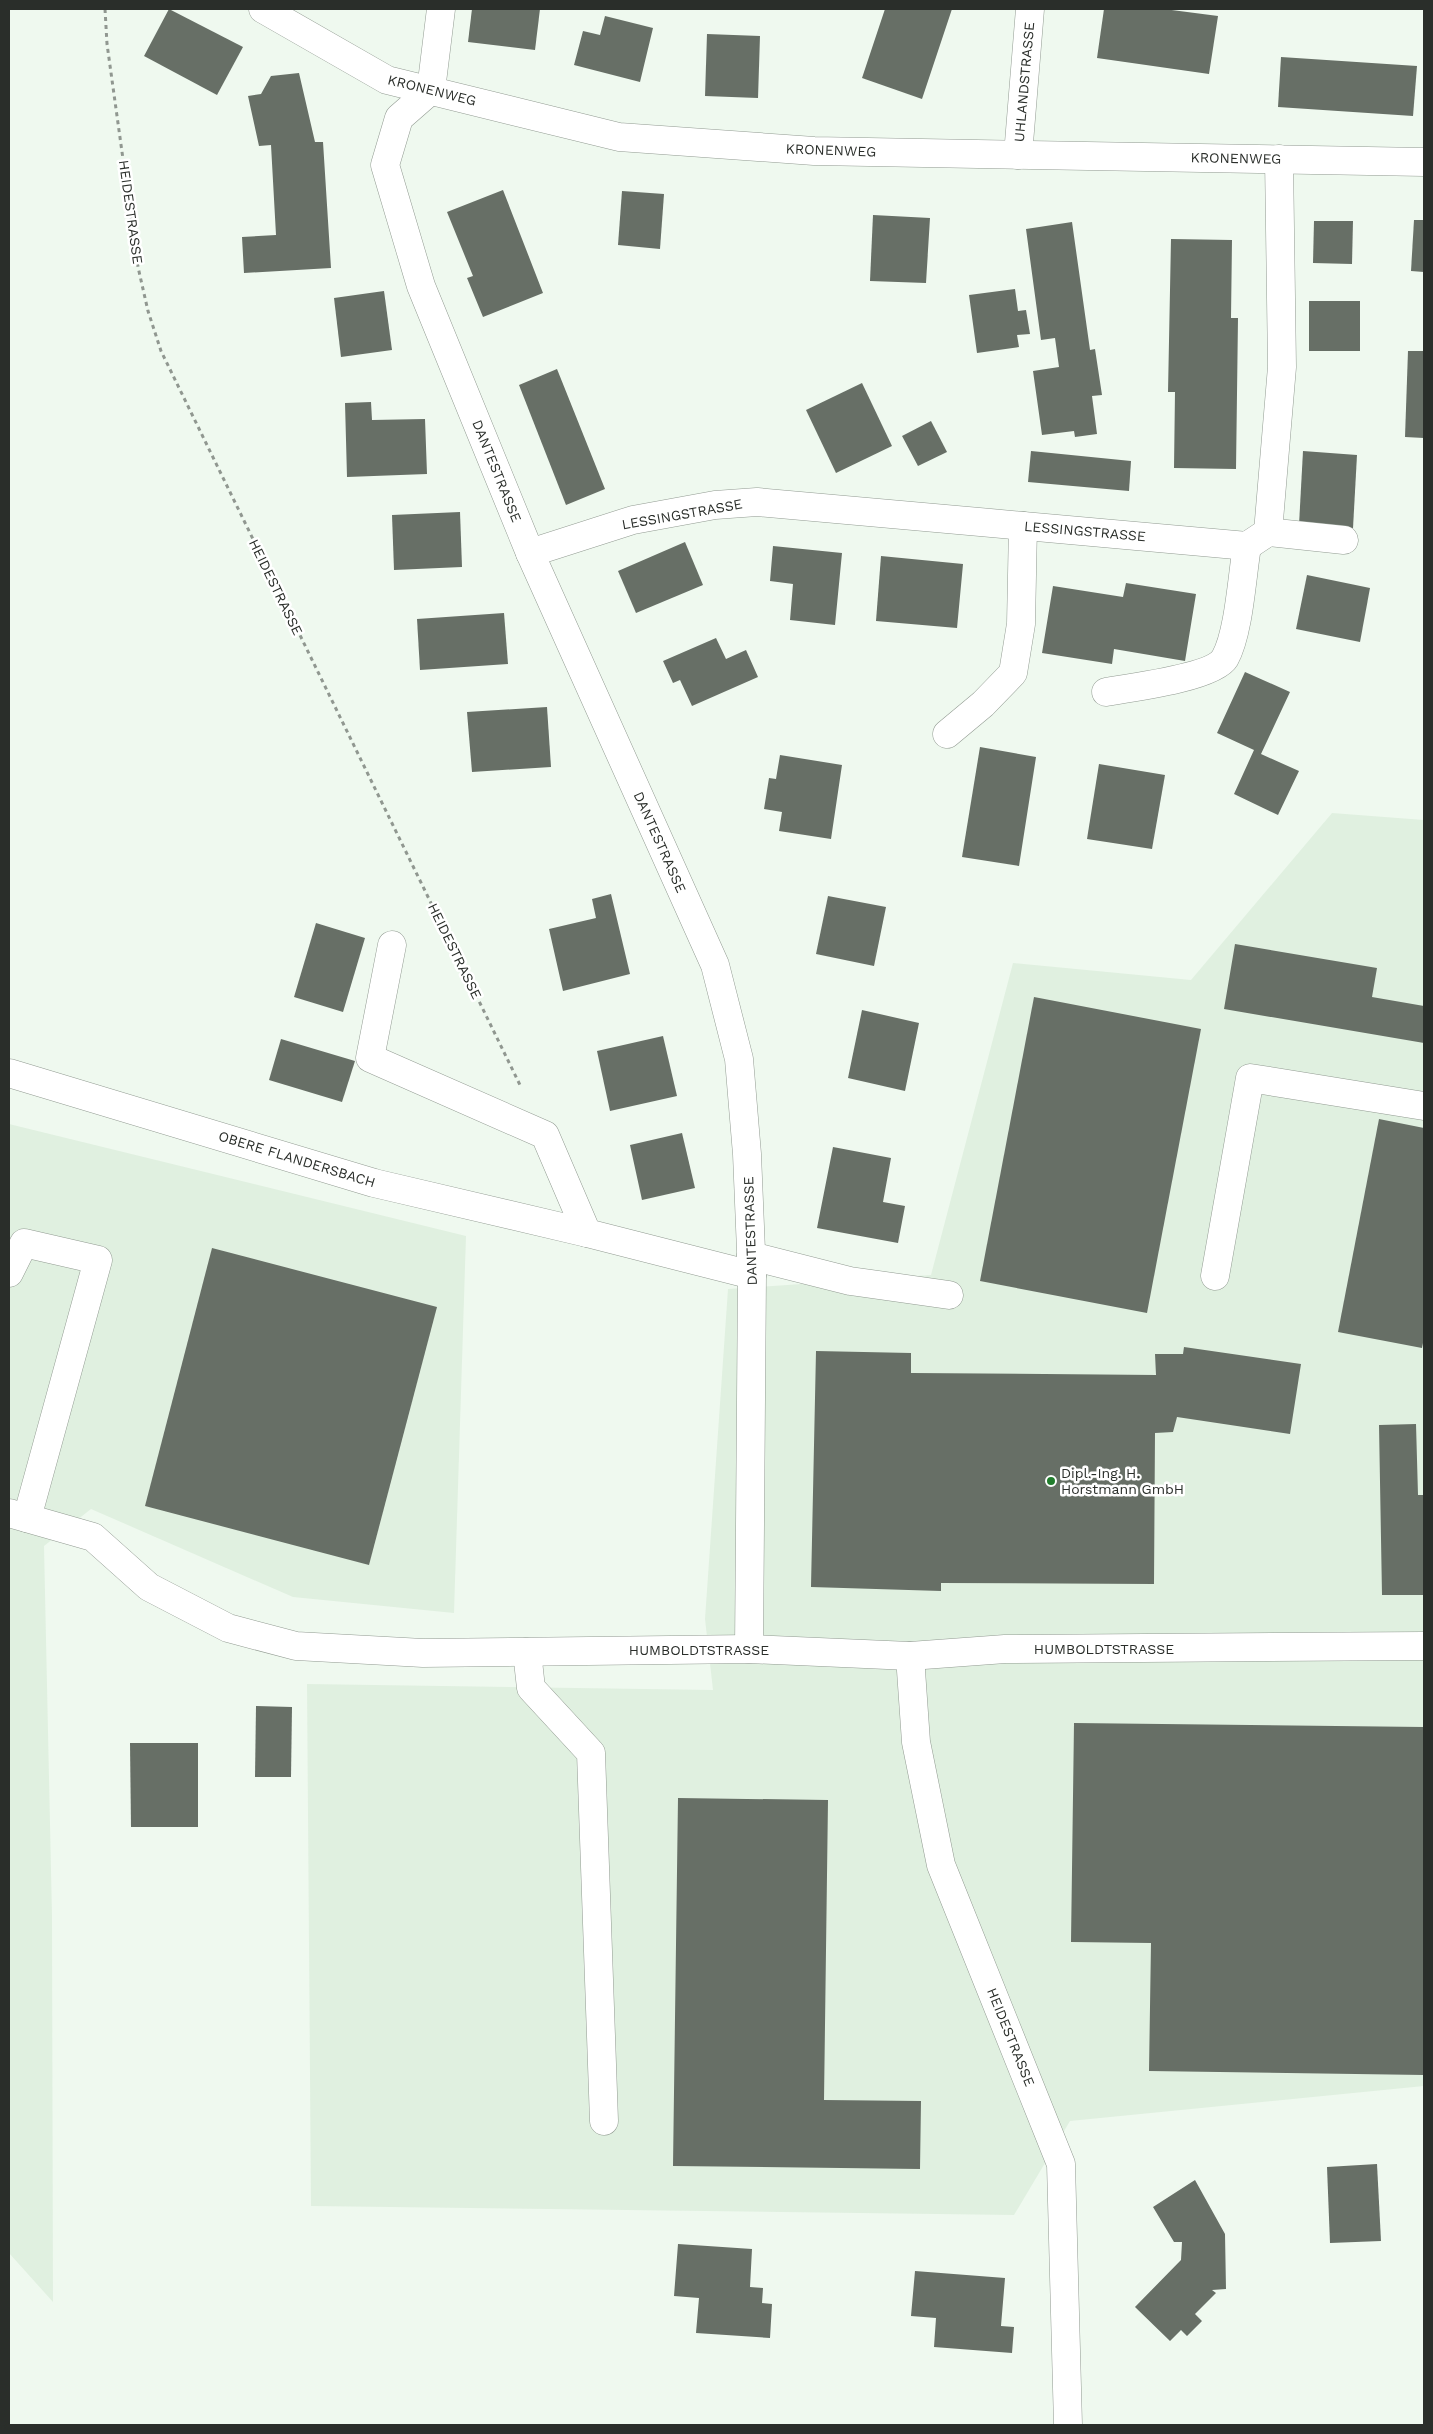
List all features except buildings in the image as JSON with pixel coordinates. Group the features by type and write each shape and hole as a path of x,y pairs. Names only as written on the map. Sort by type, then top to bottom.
{"street":[{"name":"KRONENWEG","path":"263,9 387,80 619,137 814,151 1424,162"},
{"path":"431,90 440,9"},
{"name":"UHLANDSTRASSE","path":"1018,155 1030,9"},
{"name":"DANTESTRASSE","path":"431,90 399,118 385,165 421,286 530,553 715,965 739,1060 747,1154 751,1266 749,1649"},
{"path":"1106,692 1205,673 1224,659 1233,634 1258,539 1282,367 1279,159"},
{"name":"LESSINGSTRASSE","path":"530,553 633,520 715,505 757,502 1023,526 1258,539 1344,540"},
{"path":"947,734 983,704 1013,673 1021,624 1023,526"},
{"path":"392,945 370,1058 545,1135 587,1233 751,1266 948,1295"},
{"name":"OBERE FLANDERSBACH","path":"9,1073 374,1183 587,1233"},
{"path":"1215,1276 1250,1078 1424,1106"},
{"path":"9,1274 24,1243 98,1260 18,1516"},
{"name":"HUMBOLDTSTRASSE","path":"18,1516 93,1537 148,1587 228,1628 296,1646 423,1653 749,1649 910,1656 1005,1649 1424,1646"},
{"path":"527,1652 531,1688 591,1753 604,2121"},
{"name":"HEIDESTRASSE","path":"910,1656 916,1742 941,1865 1061,2164 1068,2425"}],"path":[{"name":"HEIDESTRASSE","path":"105,9 107,44 138,267 148,311 161,351 545,1135"}],"shaded area":[{"path":"1332,813 1424,820 1424,2086 1070,2121 1014,2215 311,2206 307,1684 713,1690 705,1619 728,1289 931,1275 1013,963 1191,980"},
{"path":"9,1124 466,1236 454,1613 293,1597 91,1509 44,1546 52,1916 53,2302 9,2253"}],"place":[{"name":"Dipl.-Ing. H. Horstmann GmbH","path":"1051,1481"}]}
